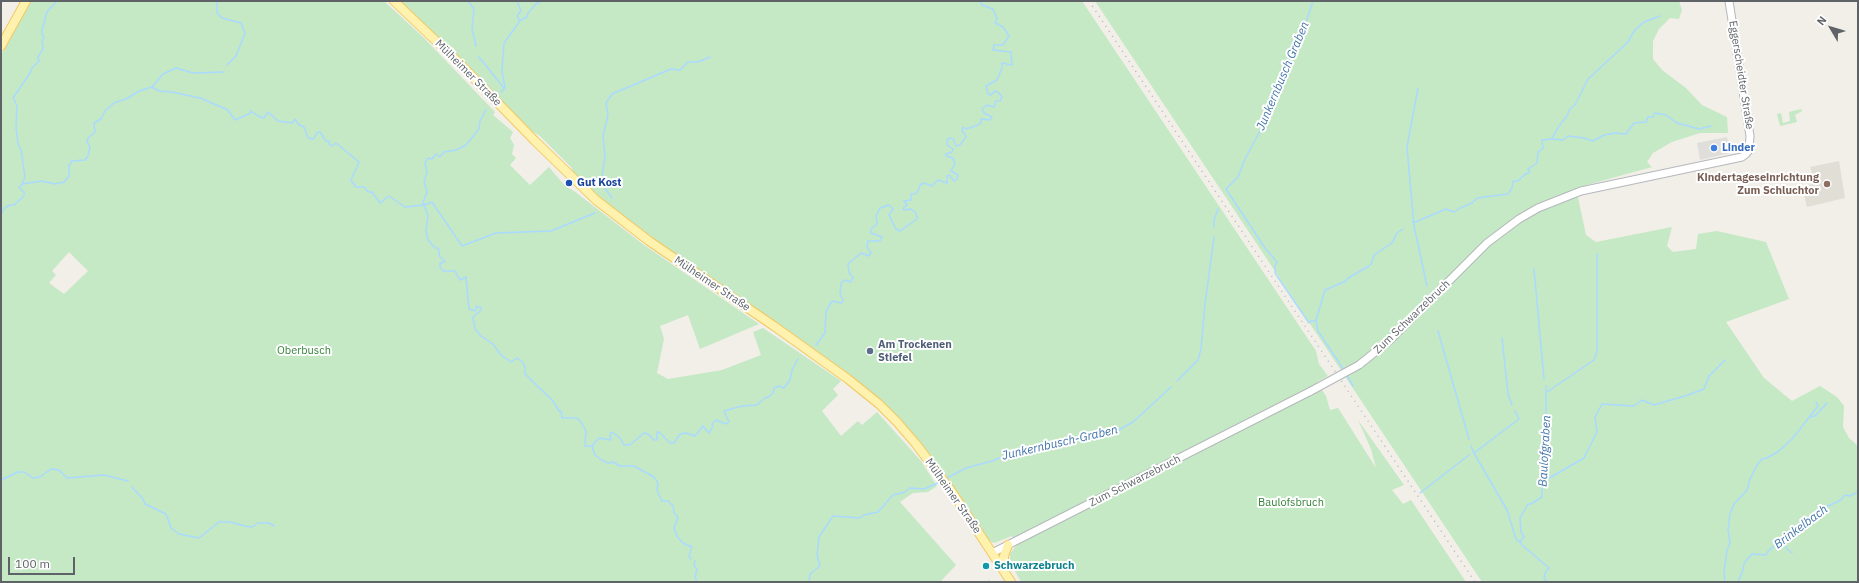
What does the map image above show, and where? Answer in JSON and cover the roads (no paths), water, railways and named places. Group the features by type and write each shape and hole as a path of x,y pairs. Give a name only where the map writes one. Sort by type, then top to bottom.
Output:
{"main road":[{"path":"1,46 26,1"},
{"name":"Mülheimer Straße","path":"394,1 458,62 535,141 596,200 649,241 774,326 848,379 879,404 916,444 952,492 1011,582"},
{"path":"1004,571 1004,560 1008,544"}],"street":[{"name":"Eggerscheidter Straße","path":"1729,1 1750,136 1749,150"},
{"name":"Zum Schwarzebruch","path":"992,553 1311,391 1359,365 1390,340 1487,243 1519,219 1538,208 1581,191 1742,157 1749,150"}],"waterway":[{"path":"22,184 25,177 16,127 17,106 13,98 32,68 39,61 38,57 43,49 42,41 44,37 42,35 42,30 47,12 57,1"},
{"path":"217,1 217,13 222,18 241,23 245,33 236,56 227,65"},
{"path":"468,1 474,9 472,28 476,46"},
{"path":"501,92 505,88 502,71 504,43 520,21 517,16 521,11 517,1"},
{"path":"521,20 527,17 528,13 536,4 542,1"},
{"path":"816,345 825,333 826,311 832,301 841,303 843,301 840,293 841,283 845,280 851,282 853,277 849,273 848,264 861,253 869,256 871,253 867,247 868,241 880,241 882,237 871,233 871,229 877,224 876,216 880,208 889,205 893,209 889,215 896,229 900,231 917,219 916,213 911,209 904,210 903,208 907,205 904,201 911,200 911,194 915,194 920,185 924,183 932,186 938,180 947,183 947,176 949,175 954,181 957,179 958,175 951,171 955,164 953,158 946,156 946,154 952,152 953,149 947,145 947,140 949,138 953,139 956,146 960,145 966,137 962,131 963,127 966,129 978,125 981,123 981,119 990,120 992,117 984,113 982,109 987,105 994,107 996,101 1000,101 1002,97 995,91 991,95 988,94 986,86 997,80 1002,68 1002,63 1012,65 1011,52 993,50 994,45 1003,45 1009,36 1003,27 995,23 997,19 993,9 982,5 980,1"},
{"path":"1313,1 1301,38 1274,94 1268,116 1244,161 1238,177 1226,189 1265,248 1277,262 1275,266 1275,273 1309,323 1311,321 1316,321 1318,331 1344,370"},
{"path":"1552,138 1570,109 1575,105 1588,79 1627,43 1635,30 1644,22 1660,16"},
{"path":"479,57 504,88"},
{"path":"612,198 601,183 605,156 603,136 608,115 606,103 612,94 671,69 680,70 688,62 698,62 710,57"},
{"path":"152,87 163,74 176,68 193,73 224,72"},
{"path":"1,215 4,208 14,205 24,196 24,192 19,188 22,184 42,181 55,184 64,182 69,176 69,166 72,161 85,160 88,156 90,147 87,142 88,138 95,132 94,123 101,119 105,111 114,103 128,98 139,91 152,87 159,91 172,92 200,98 228,110 235,120 249,114 251,111 264,118 268,112 278,121 292,123 295,119 299,125 304,127 308,138 313,139 318,132 320,132 326,141 329,141 329,144 332,146 336,143 359,162 351,180 356,187 364,187 368,192 372,192 380,203 389,196 405,207 424,205 428,215 426,231 428,240 435,248 438,248 440,257 445,261 440,264 440,268 444,271 455,271 460,280 466,277 469,309 475,311 477,306 481,308 481,310 473,317 475,329 481,336 493,344 500,354 511,362 517,358 523,362 525,374 553,401 559,411 561,411 562,418 577,418 581,422 586,431 585,446 592,446 599,438 611,440 610,434 612,432 620,438 624,445 630,445 644,433 648,434 654,440 657,440 657,432 659,432 670,443 674,443 680,434 686,433 695,436 703,426 709,433 713,426 712,424 716,420 726,424 729,422 724,411 742,406 757,405 765,398 770,396 773,393 774,388 779,386 784,388 790,380 792,370 798,359"},
{"path":"1418,88 1407,147 1414,226 1427,286"},
{"path":"422,205 427,192 424,181 427,173 425,163 428,158 432,159 436,154 440,157 444,152 456,150 466,145 479,129 480,121 486,110"},
{"path":"1413,223 1446,209 1454,212 1472,203 1477,198 1508,194 1512,188 1513,181 1518,181 1530,172 1528,169 1537,163 1538,152 1543,148 1542,140 1563,140 1568,136 1593,141 1604,135 1615,133 1626,134 1634,123 1646,122 1648,117 1653,117 1655,113 1666,115 1677,123 1699,129 1711,126"},
{"path":"424,205 432,202 462,246 496,233 551,231 595,213"},
{"name":"Junkernbusch Graben","path":"1214,227 1214,220 1218,209"},
{"path":"1316,320 1325,290 1346,281 1348,278 1369,266 1374,255 1392,243 1397,233 1403,229"},
{"name":"Junkernbusch Graben","path":"1177,381 1198,360 1201,349 1205,304 1214,237"},
{"path":"1547,392 1594,360 1597,351 1597,254"},
{"path":"1534,269 1544,379"},
{"path":"1438,331 1469,439"},
{"path":"1502,338 1508,394 1512,405"},
{"path":"1546,480 1584,458 1597,432 1595,417 1602,404 1634,406 1642,400 1654,405 1685,396 1704,389 1709,376 1725,360"},
{"path":"1346,374 1353,386"},
{"name":"Baulofgraben","path":"1546,386 1546,480 1542,486 1542,497 1531,504 1528,504 1520,518 1521,532 1524,537 1520,541 1522,545 1549,568 1546,571 1544,578 1547,582"},
{"name":"Junkernbusch-Graben","path":"945,479 966,468 992,461 1021,449 1044,448 1050,443 1076,440 1098,432 1115,432 1133,422 1171,387"},
{"path":"1725,582 1724,572 1727,550 1730,543 1728,530 1730,514 1734,504 1747,490 1750,479 1757,465 1762,459 1767,458 1779,451 1793,438 1818,406 1816,402"},
{"path":"1809,417 1815,416 1827,403"},
{"path":"1474,453 1519,419 1515,411"},
{"name":"Junkernbusch Graben","path":"592,446 595,455 603,461 608,463 613,462 620,466 634,466 654,477 658,483 657,490 662,501 668,501 673,506 674,513 678,517 674,528 677,536 683,543 692,547 689,556 691,559"},
{"path":"1471,446 1507,510 1516,539 1521,543"},
{"path":"1420,493 1469,455"},
{"path":"1,480 18,472 24,472 33,478 40,477 51,469 59,470 67,478 104,475 128,481"},
{"name":"Junkernbusch-Graben","path":"809,582 810,574 820,566 817,555 819,537 833,516 860,518 864,515 878,512 893,495 905,492 910,488 924,489 940,482"},
{"path":"132,487 143,499 145,504 166,514 171,528 179,534 199,538 219,522 230,522 252,527 258,523 269,523 274,526"},
{"name":"Brinkelbach","path":"1738,582 1744,563 1752,554 1766,555 1768,551 1776,545 1784,543 1788,537 1816,515 1820,514 1826,507 1841,500 1845,495 1850,496 1858,492"},
{"path":"1784,543 1787,549 1792,553"},
{"name":"Junkernbusch-Graben","path":"695,561 694,566 697,569 695,577 697,582"}],"railway":[{"path":"1089,1 1475,582"}],"place":[{"name":"Linder","path":"1714,148"},
{"name":"Gut Kost","path":"569,183"},
{"name":"Kindertageseinrichtung Zum Schluchtor","path":"1827,184"},
{"name":"Am Trockenen Stiefel","path":"870,351"},
{"name":"Schwarzebruch","path":"986,566"}],"park label":[{"name":"Oberbusch","path":"304,351"},
{"name":"Baulofsbruch","path":"1291,503"}]}
